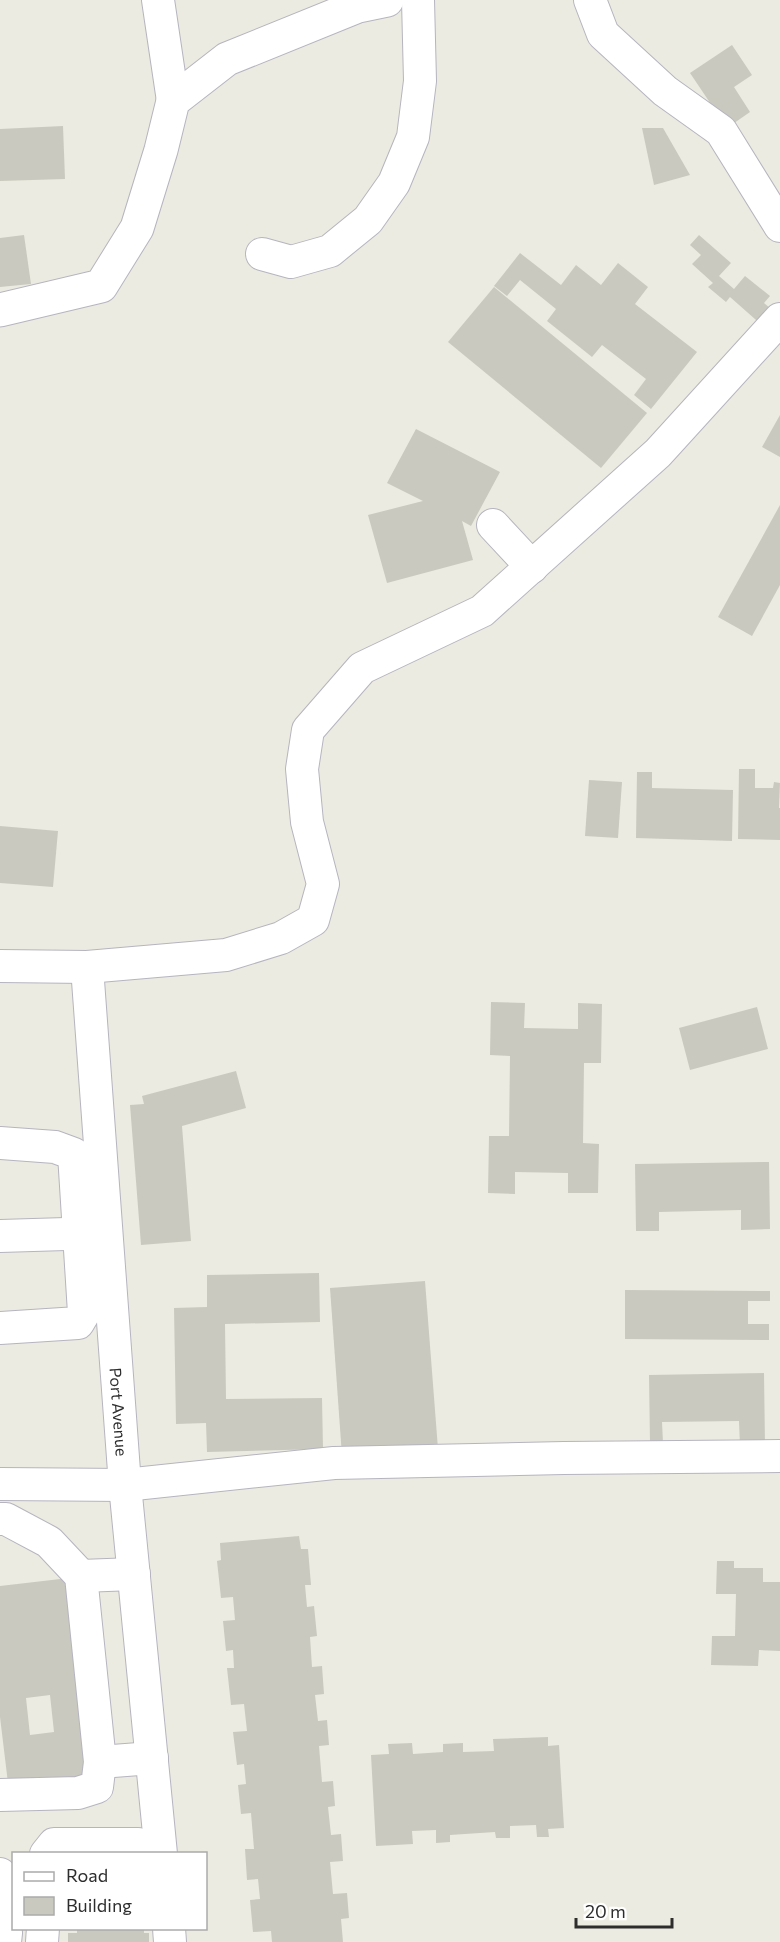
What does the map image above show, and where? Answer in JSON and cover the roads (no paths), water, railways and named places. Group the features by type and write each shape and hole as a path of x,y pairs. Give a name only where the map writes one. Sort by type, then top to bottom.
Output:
{"street":[{"path":"0,310 101,286 137,228 161,150 173,101 158,0"},
{"path":"173,101 227,59 358,6 387,0"},
{"path":"262,254 291,262 330,251 368,220 394,183 413,137 420,81 418,0"},
{"path":"590,0 603,34 665,91 721,131 780,226"},
{"path":"0,966 87,967 226,955 281,938 313,920 323,884 307,822 302,769 308,730 362,668 483,611 658,453 780,319"},
{"path":"493,525 532,567"},
{"name":"Port Avenue","path":"87,967 92,1233 125,1485 152,1758 150,1849"},
{"path":"0,1143 55,1147 74,1154 92,1233 84,1313 78,1323 0,1328"},
{"path":"0,1236 92,1233"},
{"path":"0,1484 125,1485 334,1463 780,1456"},
{"path":"0,1519 6,1519 49,1542 81,1576 100,1762 97,1787 78,1793 0,1795"},
{"path":"81,1576 134,1574"},
{"path":"100,1762 152,1758"},
{"path":"48,1852 54,1844 150,1849"},
{"path":"0,1874 5,1942"}]}
